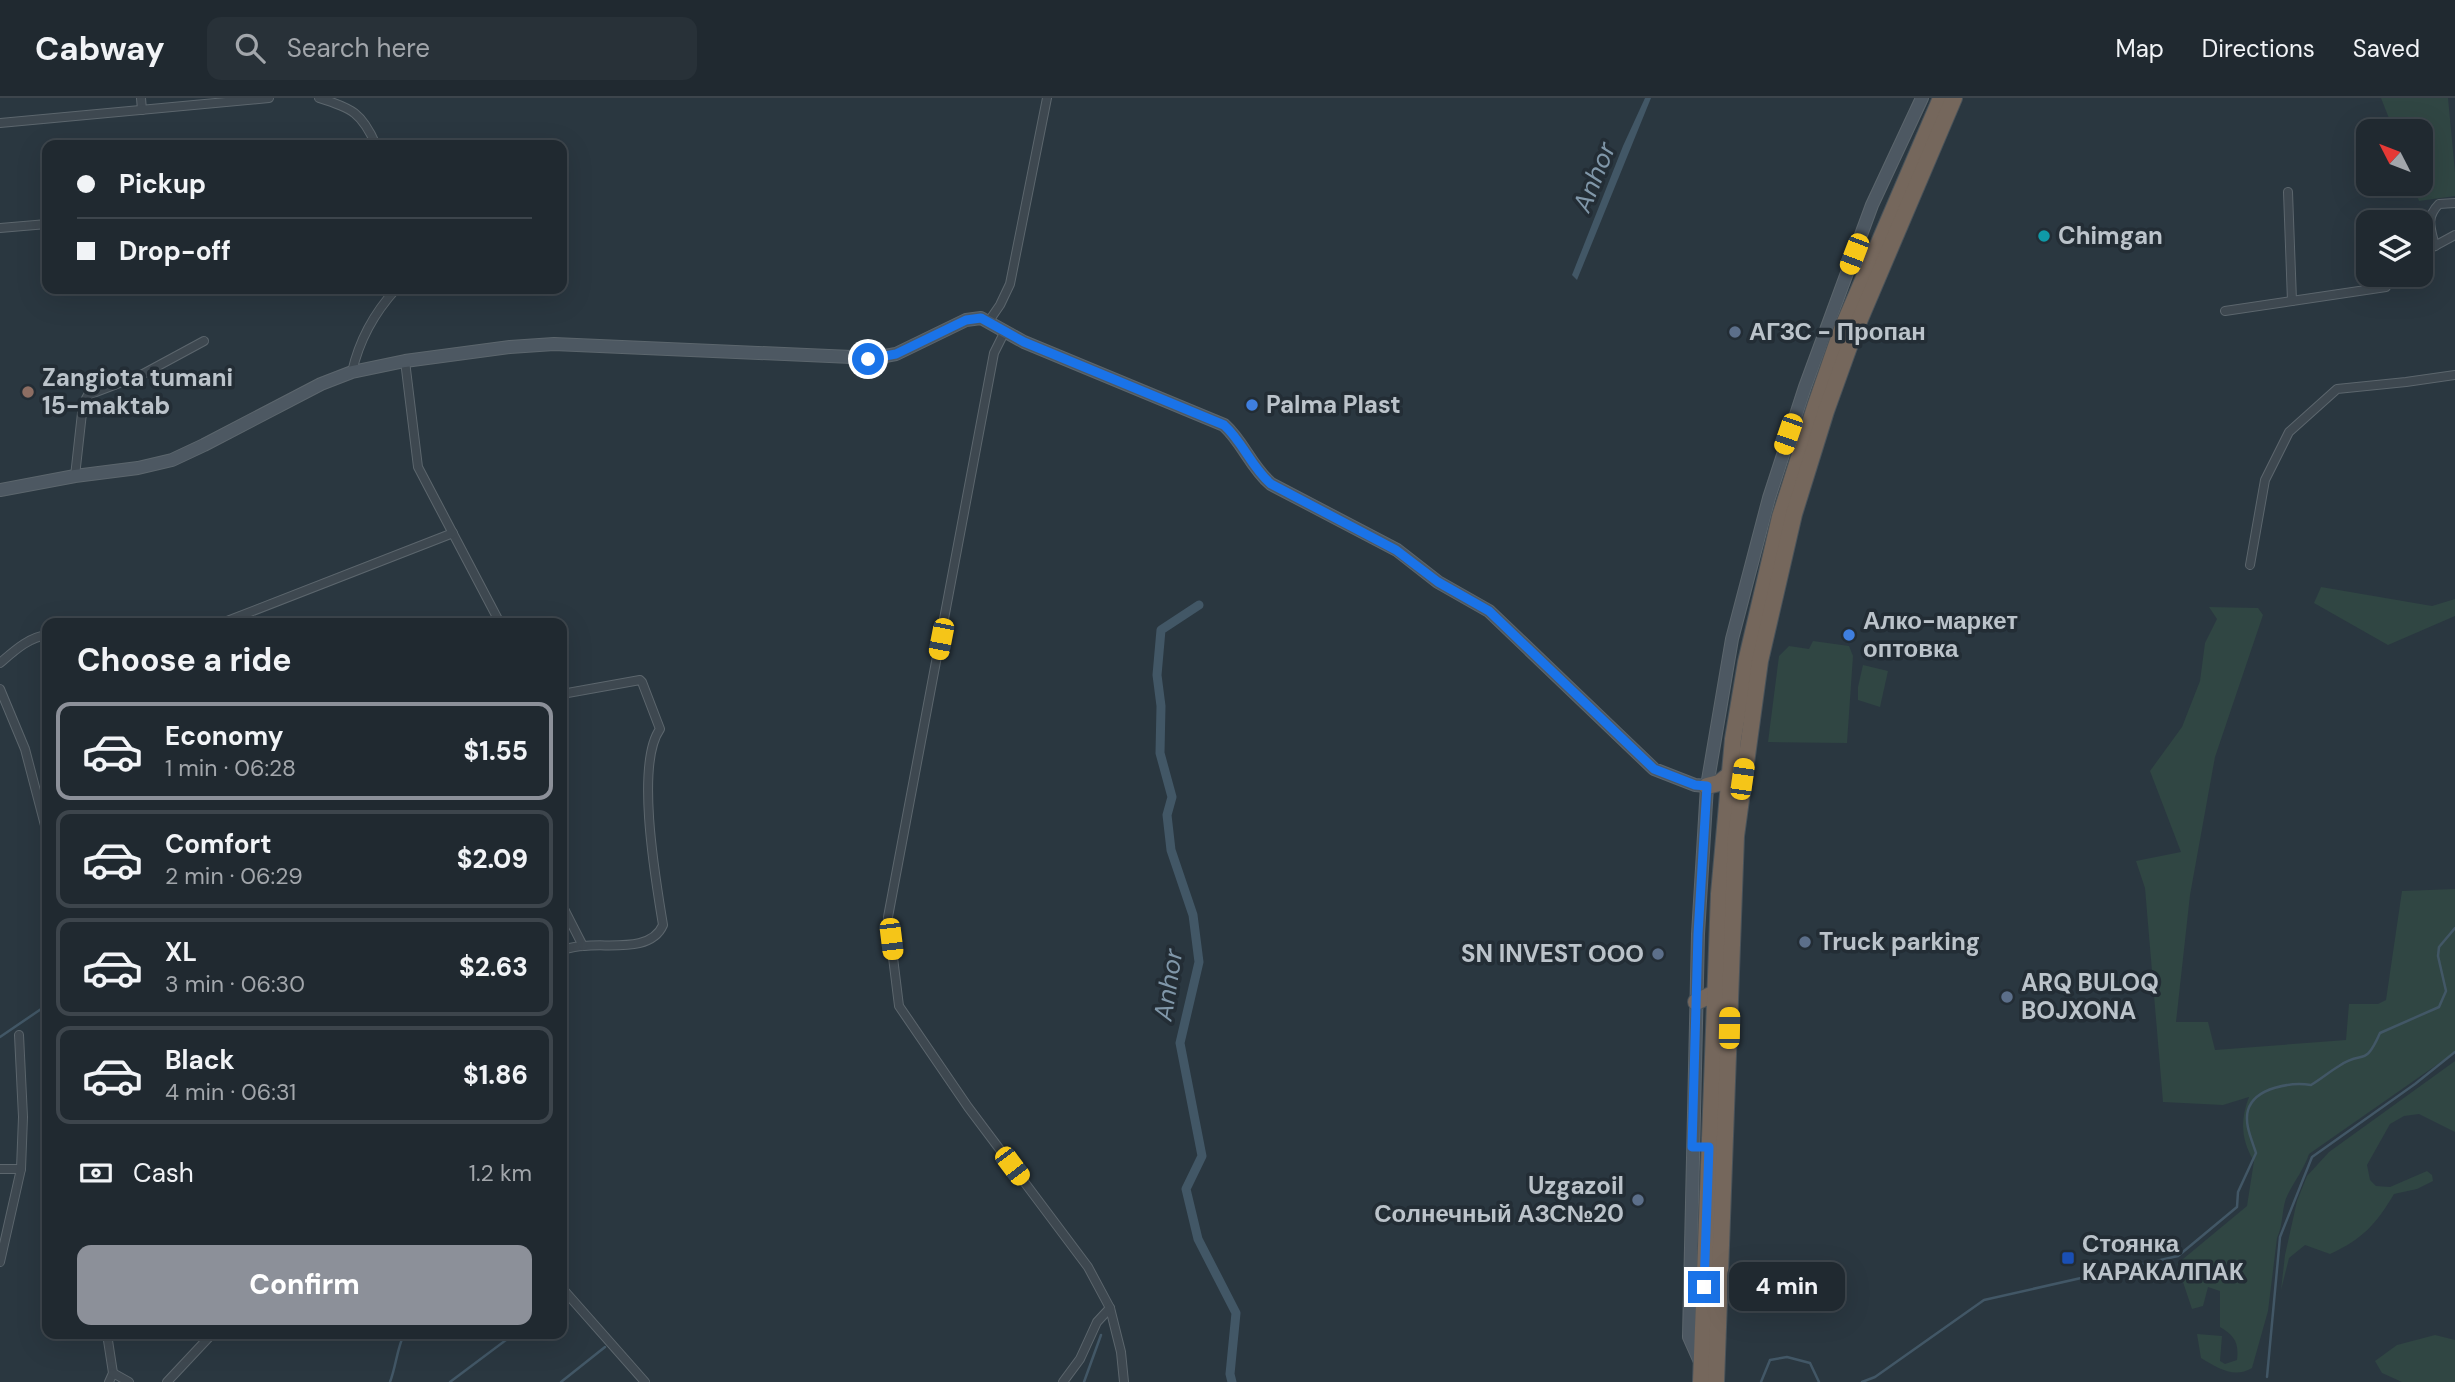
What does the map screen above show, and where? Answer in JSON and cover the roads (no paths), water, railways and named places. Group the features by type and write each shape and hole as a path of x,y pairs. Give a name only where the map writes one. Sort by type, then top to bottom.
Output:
{"highway":[{"path":"1716,1382 1715,993 1719,894 1729,775 1751,637 1788,488 1842,329 1941,98"},
{"path":"1701,1382 1736,836 1751,715 1768,620 1792,519 1854,333 1954,98"},
{"path":"1707,786 1719,783 1729,775"},
{"path":"1696,1002 1715,993"}],"street":[{"path":"141,98 142,110"},
{"path":"0,123 269,98"},
{"path":"320,98 354,110 363,120 373,140"},
{"path":"989,321 1010,284 1047,98"},
{"path":"1702,1365 1689,1337 1698,934 1707,786 1732,639 1780,458 1872,205 1922,98"},
{"path":"2288,192 2292,301"},
{"path":"2455,203 2439,204 2428,220 2435,246 2455,235"},
{"path":"0,228 42,224"},
{"path":"2225,311 2387,287"},
{"path":"352,372 356,353 382,305 392,294"},
{"path":"0,490 172,460 321,384 352,372 405,361 554,344 874,358 902,352 966,320 977,318 989,321 1024,342 1224,425 1235,435 1259,472 1271,484 1396,550 1438,582 1489,611 1654,769 1695,785 1707,786"},
{"path":"1005,331 994,353 888,917 899,1006 968,1107 1088,1268 1110,1308 1121,1352 1124,1382"},
{"path":"75,476 83,404 88,396 143,374 204,341"},
{"path":"405,361 418,467 497,618"},
{"path":"2250,565 2265,480 2289,432 2337,389 2406,383 2455,375"},
{"path":"235,618 453,533"},
{"path":"0,663 24,644 42,636"},
{"path":"567,693 640,680 660,729 650,754 649,783 652,843 663,925 659,933 642,942 567,949"},
{"path":"0,689 25,749 42,814"},
{"path":"567,915 583,946"},
{"path":"0,1262 21,1169 23,1117 19,1035"},
{"path":"1692,1147 1714,1156"},
{"path":"0,1169 21,1169"},
{"path":"567,1294 645,1382"},
{"path":"1063,1382 1080,1359 1097,1322 1110,1308"},
{"path":"107,1339 111,1378 129,1382"},
{"path":"167,1382 207,1339"}],"water":[{"path":"1645,98 1651,98 1577,280 1572,275"}],"waterway":[{"name":"Anhor","path":"1199,605 1161,630 1157,675 1161,706 1160,753 1172,797 1167,815 1171,850 1193,915 1199,962 1180,1043 1202,1156 1186,1189 1198,1239 1236,1313 1230,1374 1232,1382"},
{"path":"1862,1382 1875,1377 1984,1300 2178,1256 2237,1207 2238,1192 2256,1153 2247,1121 2252,1102 2266,1091 2275,1088 2294,1084 2311,1085 2347,1061 2367,1055 2380,1033 2439,1007 2446,991 2438,956 2439,947 2455,928"},
{"path":"0,1037 42,1008"},
{"path":"2267,1377 2280,1237 2312,1157 2415,1084 2455,1052"},
{"path":"1084,1382 1101,1335"},
{"path":"390,1382 402,1339"},
{"path":"450,1382 507,1339"},
{"path":"561,1382 605,1347"},
{"path":"1761,1382 1770,1360 1787,1357 1810,1363 1819,1382"}],"place":[{"name":"Chimgan","path":"2044,236"},
{"name":"АГЗС - Пропан","path":"1735,332"},
{"name":"Zangiota tumani 15-maktab","path":"28,392"},
{"name":"Palma Plast","path":"1252,405"},
{"name":"Алко-маркет оптовка","path":"1849,635"},
{"name":"Truck parking","path":"1805,942"},
{"name":"SN INVEST ООО","path":"1658,954"},
{"name":"ARQ BULOQ BOJXONA","path":"2007,997"},
{"name":"Uzgazoil Солнечный АЗС№20","path":"1638,1200"},
{"name":"Стоянка КАРАКАЛПАК","path":"2068,1258"}]}
